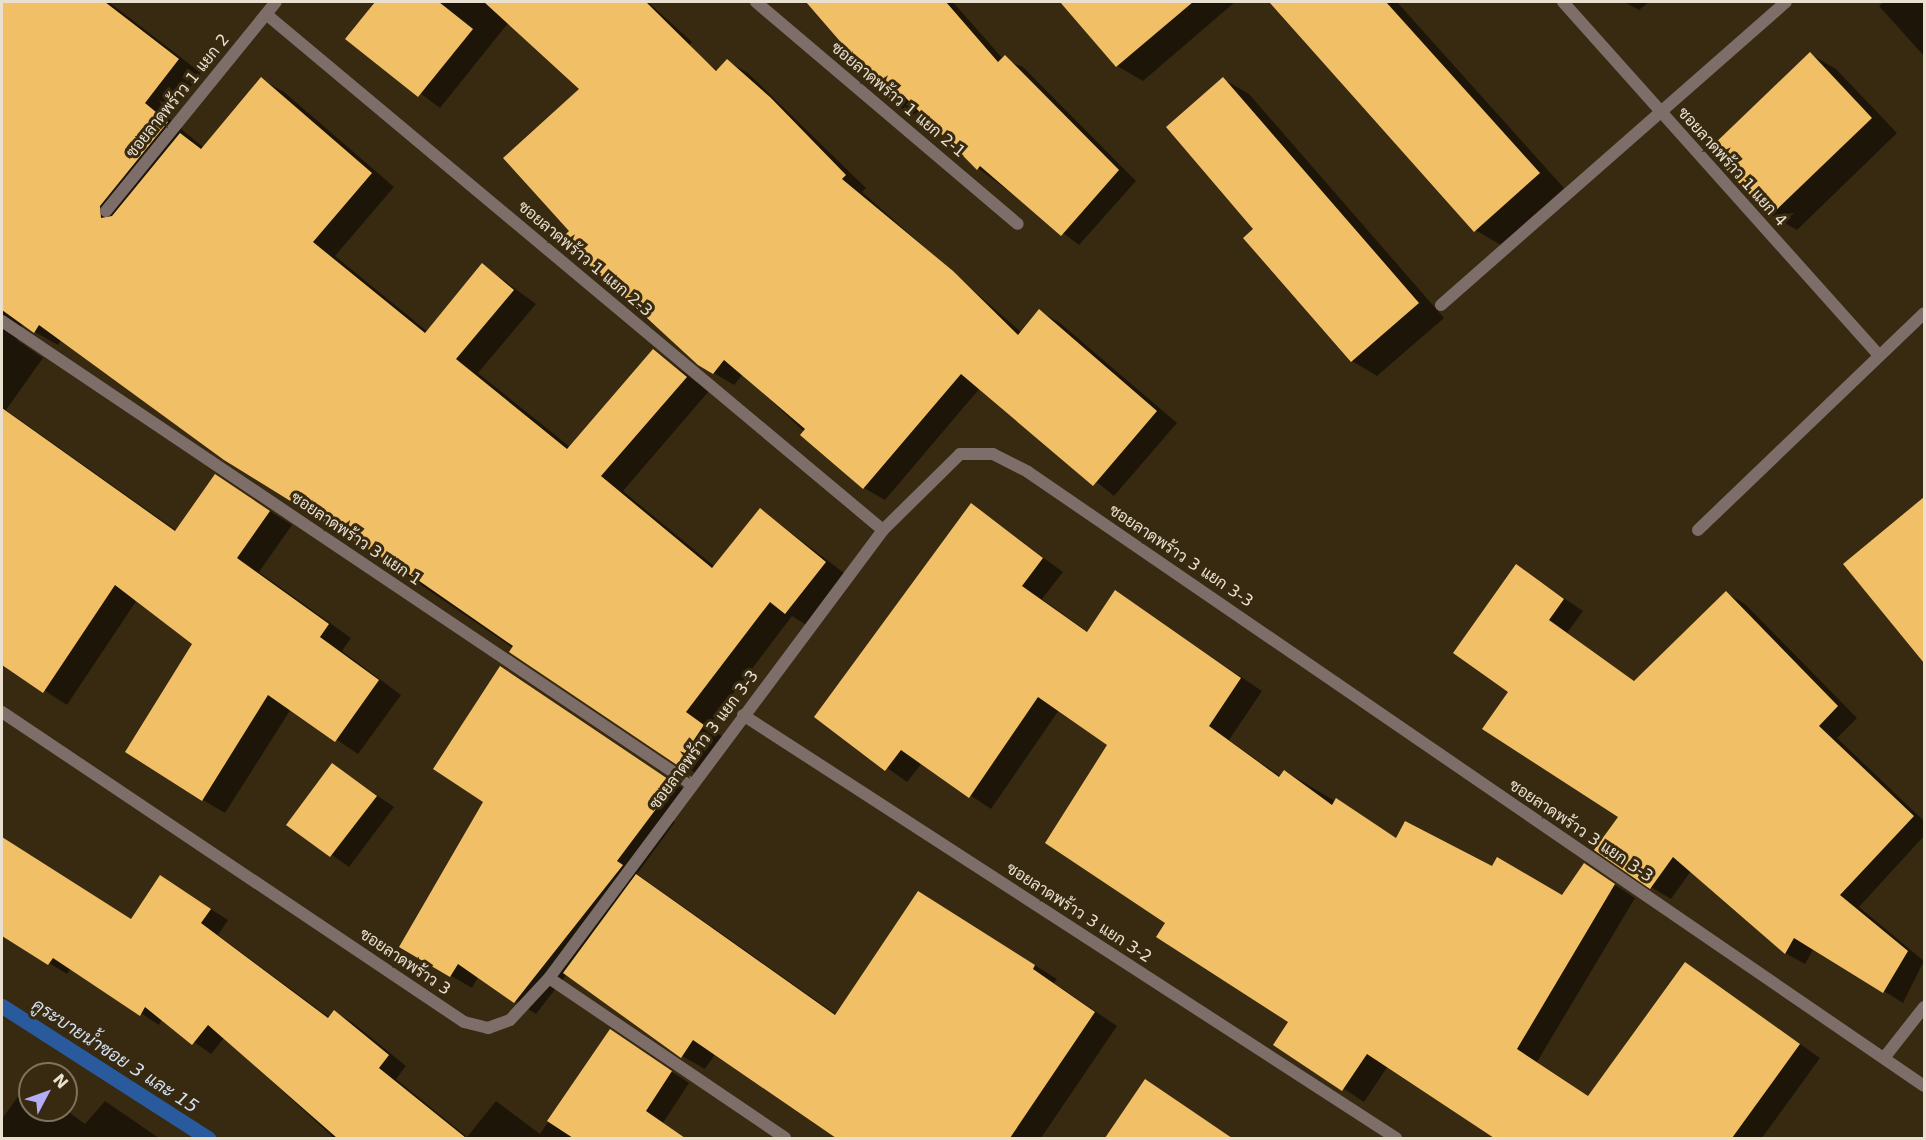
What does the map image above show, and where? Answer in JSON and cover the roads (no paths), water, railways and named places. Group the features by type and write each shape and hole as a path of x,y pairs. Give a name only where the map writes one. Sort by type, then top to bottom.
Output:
{"street":[{"name":"ซอยลาดพร้าว 1 แยก 2","path":"106,211 276,2"},
{"name":"ซอยลาดพร้าว 1 แยก 2-1","path":"756,2 1018,224"},
{"name":"ซอยลาดพร้าว 1 แยก 4","path":"1563,2 1878,353"},
{"path":"1441,304 1786,2"},
{"name":"ซอยลาดพร้าว 1 แยก 2-3","path":"266,14 883,530"},
{"path":"1698,530 1878,353 1924,313"},
{"name":"ซอยลาดพร้าว 3 แยก 1","path":"2,321 691,784"},
{"name":"ซอยลาดพร้าว 3 แยก 3-3","path":"549,978 691,784 883,530 960,454 993,454 1028,472 1924,1086"},
{"name":"ซอยลาดพร้าว 3","path":"2,712 464,1022 488,1028 510,1020 549,978"},
{"name":"ซอยลาดพร้าว 3 แยก 3-2","path":"744,715 1395,1138"},
{"path":"549,978 785,1138"},
{"path":"1884,1058 1924,1007"}],"waterway":[{"name":"คูระบายน้ำซอย 3 และ 15","path":"2,1006 208,1138"}]}
